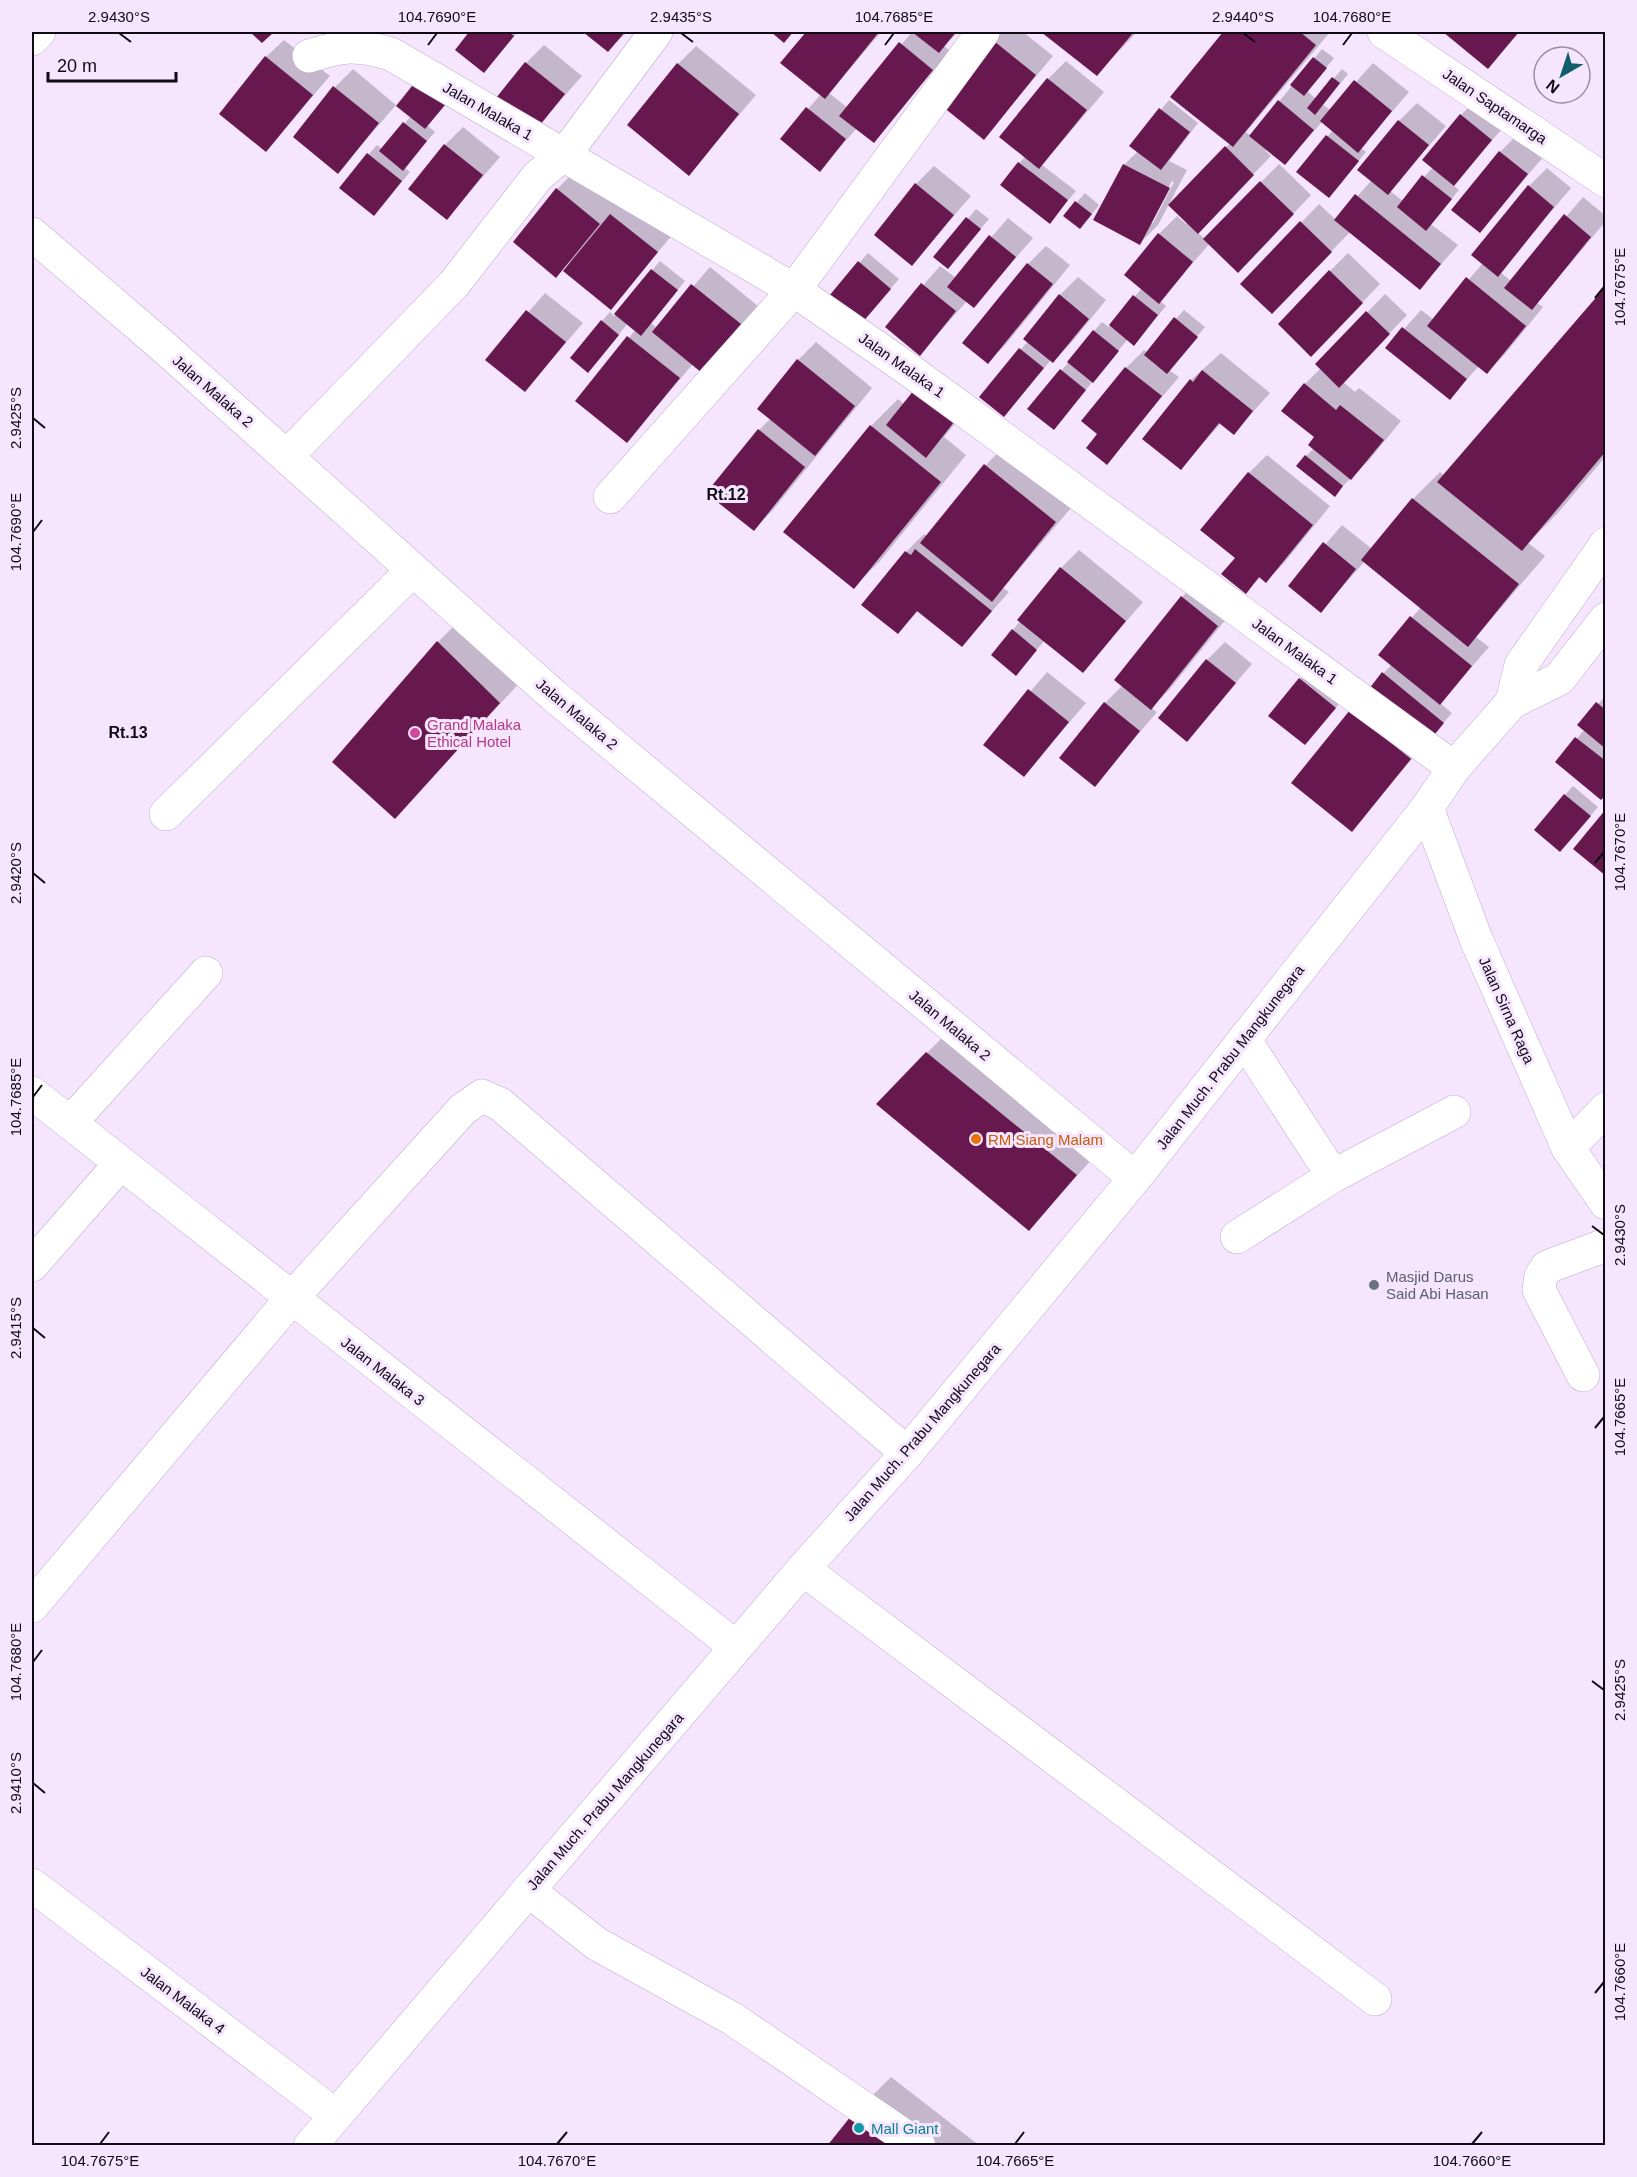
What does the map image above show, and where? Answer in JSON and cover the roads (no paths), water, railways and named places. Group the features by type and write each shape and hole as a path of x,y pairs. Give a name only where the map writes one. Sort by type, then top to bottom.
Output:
{"street":[{"path":"32,39 39,32"},
{"path":"287,456 454,284 537,177 564,154 656,32"},
{"path":"610,496 794,290 983,32"},
{"name":"Jalan Saptamarga","path":"1384,32 1605,181"},
{"name":"Jalan Malaka 1","path":"309,56 341,46 362,46 391,54 794,290 912,372 1454,768"},
{"name":"Jalan Malaka 2","path":"32,234 287,456 562,702 1135,1178"},
{"name":"Jalan Much. Prabu Mangkunegara","path":"1512,702 1521,665 1605,544"},
{"path":"166,814 413,570"},
{"name":"Jalan Much. Prabu Mangkunegara","path":"310,2145 802,1569 907,1453 1135,1178 1427,808 1454,768 1512,702 1559,679 1605,619"},
{"name":"Jalan Sirna Raga","path":"1427,808 1476,939 1568,1148 1605,1203"},
{"path":"70,1123 206,973"},
{"path":"1244,1040 1333,1176"},
{"name":"Jalan Malaka 3","path":"32,1094 736,1647"},
{"path":"32,1606 291,1299 463,1109 482,1096 500,1104 907,1453"},
{"path":"1568,1148 1605,1109"},
{"path":"1237,1237 1333,1176 1454,1112"},
{"path":"32,1265 120,1164"},
{"path":"1582,1375 1539,1290 1540,1276 1547,1267 1605,1245"},
{"path":"802,1569 1375,1999"},
{"name":"Jalan Malaka 4","path":"32,1885 335,2115"},
{"path":"528,1890 597,1944 733,2019 919,2145"}],"place":[{"name":"Grand Malaka Ethical Hotel","path":"415,733"},
{"name":"RM Siang Malam","path":"976,1139"},
{"name":"Masjid Darus Said Abi Hasan","path":"1374,1285"},
{"name":"Mall Giant","path":"859,2128"}],"district":[{"name":"Rt.12","path":"726,494"},
{"name":"Rt.13","path":"128,732"}]}
